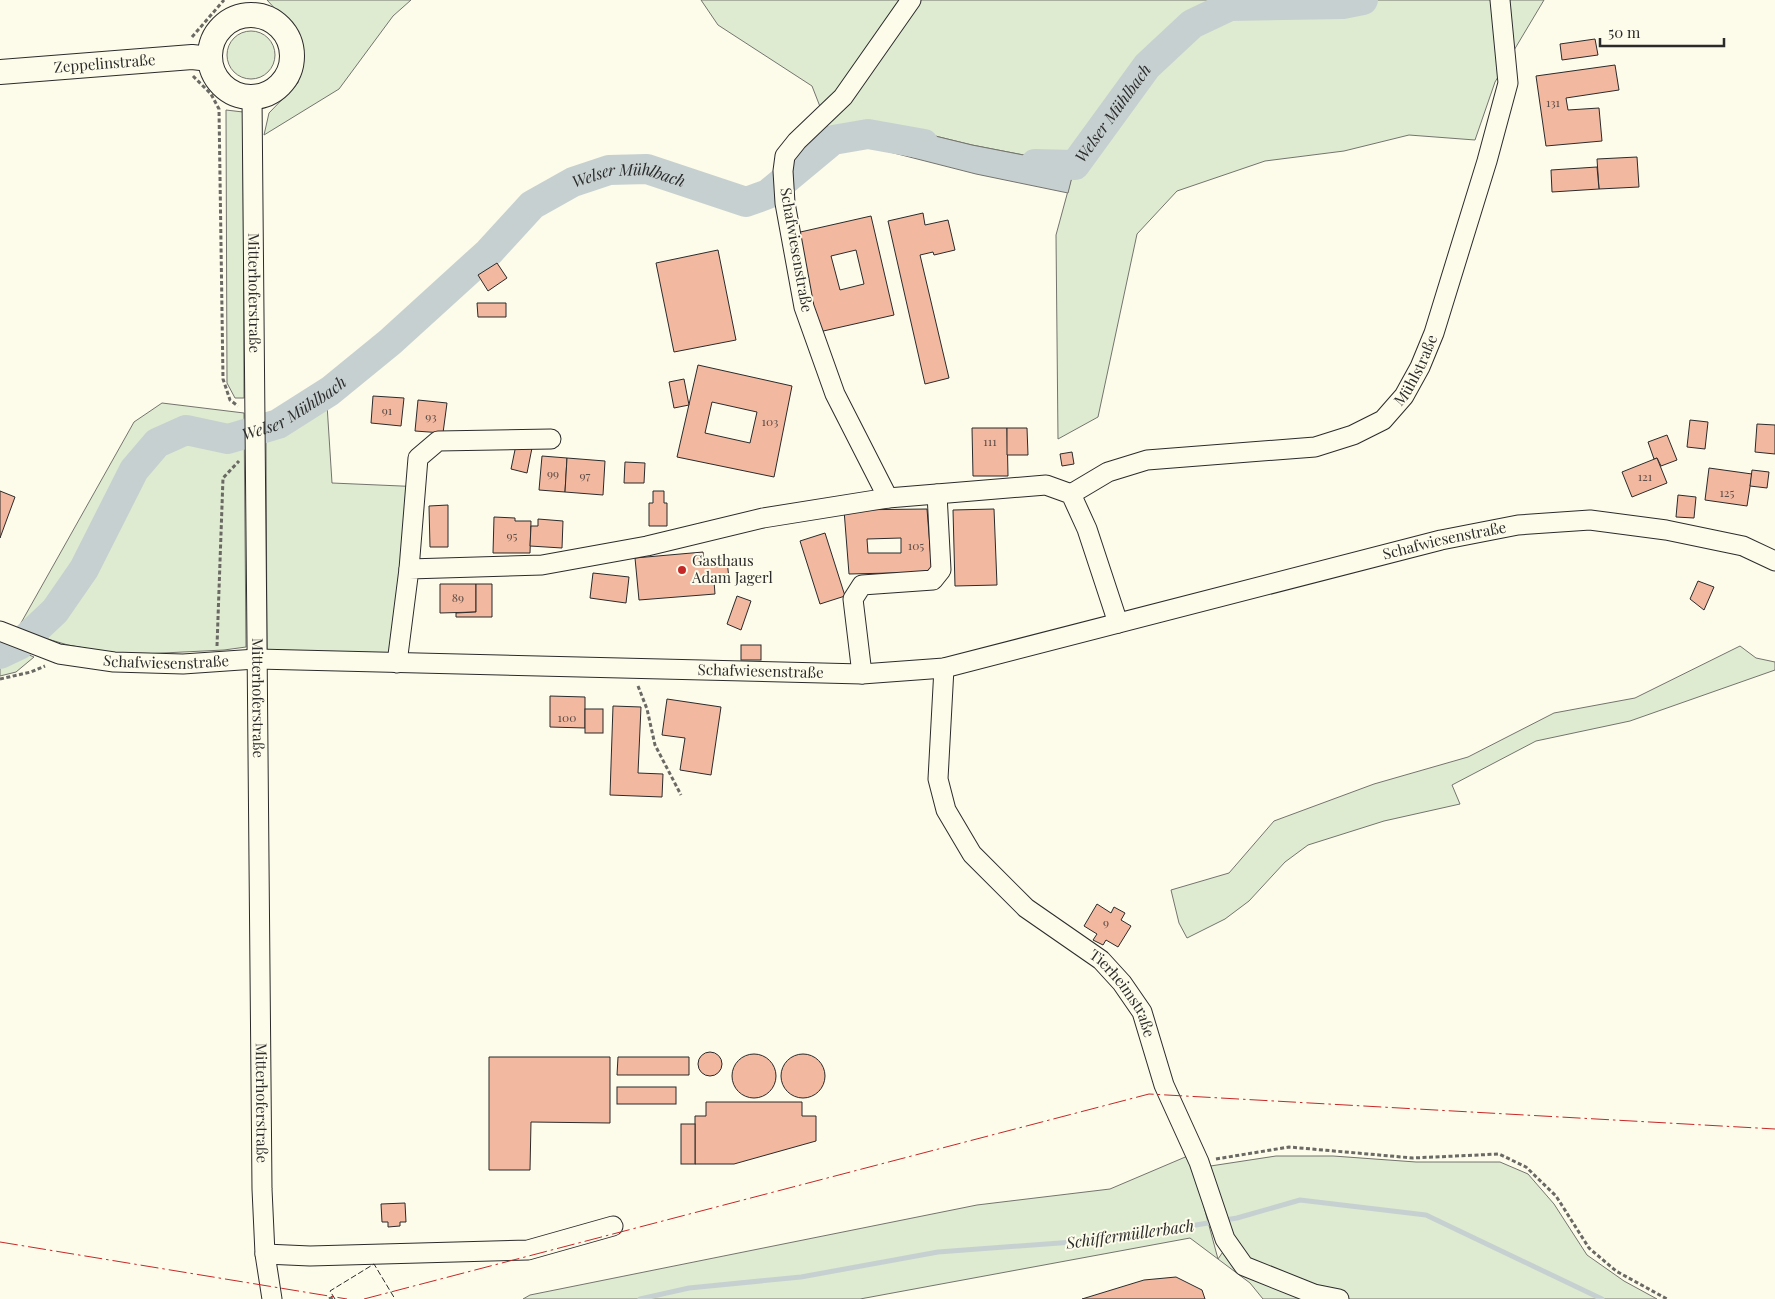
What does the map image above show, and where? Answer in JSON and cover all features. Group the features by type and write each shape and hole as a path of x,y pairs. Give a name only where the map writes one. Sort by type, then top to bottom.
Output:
{"main road":[{"path":"250,7 278,25 286,36 291,49 291,63 287,76 272,90 252,97 228,90 219,82 213,71 201,58 212,45 217,33 226,23 250,7"},
{"name":"Zeppelinstraße","path":"0,72 201,58"}],"street":[{"name":"Schafwiesenstraße","path":"888,498 835,394 807,316 785,203 783,171 785,156 797,141 843,97 911,0"},
{"name":"Mühlstraße","path":"1071,494 1108,472 1147,460 1315,447 1353,435 1383,420 1404,396 1420,367 1434,333 1487,161 1508,83 1500,0"},
{"name":"Mitterhoferstraße","path":"252,97 249,454 257,659 262,1189 265,1254 272,1299"},
{"path":"397,663 409,569 418,458 438,441 551,439"},
{"path":"409,569 542,565 647,546 763,518 888,498 1046,485 1071,494 1087,529 1118,623"},
{"path":"862,674 853,599 862,584 933,580 941,570 937,494"},
{"name":"Schafwiesenstraße","path":"3,633 51,650 114,662 183,664 257,659 862,674 944,668 1441,540 1518,525 1590,520 1666,530 1743,546 1775,560"},
{"name":"Tierheimstraße","path":"944,668 938,779 946,810 972,854 1026,908 1101,960 1122,982 1142,1012 1164,1085 1199,1162 1225,1239 1244,1266 1314,1294 1339,1299"},
{"path":"265,1254 310,1256 528,1250 613,1226"}],"path":[{"path":"224,0 192,37 201,58 193,78 211,94 219,109 223,379 230,400 249,403"},
{"path":"216,661 223,478 249,454"},
{"path":"0,679 31,672 46,665 51,650"},
{"path":"631,669 647,709 655,745 681,794"},
{"path":"1199,1162 1289,1147 1413,1158 1499,1154 1526,1167 1556,1196 1590,1248 1616,1271 1668,1299"},
{"path":"329,1299 334,1296"}],"green space":[{"path":"267,0 411,0 393,16 339,89 264,135 269,113 298,83 303,51 292,27"},
{"path":"701,0 1333,0 1345,8 1368,0 1544,0 1495,82 1475,140 1409,135 1344,151 1265,161 1177,191 1137,234 1098,417 1058,439 1056,235 1075,165 972,145 886,124 833,140 812,86 718,25"},
{"path":"246,31 256,31 268,38 275,50 275,60 268,72 256,79 246,79 238,75 231,68 227,60 227,50 231,42 238,35"},
{"path":"226,110 243,112 244,398 235,398 227,383"},
{"path":"326,389 332,483 424,487 407,653 267,651 266,439"},
{"path":"162,403 244,413 246,647 224,650 122,655 68,645 17,630 134,422"},
{"path":"1740,646 1756,658 1775,662 1775,670 1630,721 1536,741 1452,785 1460,804 1384,821 1308,845 1285,862 1249,901 1225,919 1187,938 1179,923 1171,890 1229,873 1274,821 1374,784 1468,757 1554,713 1635,698"},
{"path":"17,650 34,657 16,672 0,676 0,666"},
{"path":"1190,1155 1218,1259 1190,1238 860,1299 523,1299 530,1295 977,1205 1110,1189"},
{"path":"1276,1156 1333,1156 1416,1162 1500,1162 1528,1174 1554,1204 1587,1255 1624,1281 1657,1299 1263,1299 1250,1283 1218,1259 1229,1243 1204,1167"}],"shaded area":[{"path":"886,124 972,145 1075,165 1068,193 976,174 882,150"},
{"path":"2,643 17,650 0,666 0,645"}],"building":[{"path":"1595,39 1598,55 1562,60 1560,44"},
{"path":"1615,65 1619,90 1566,98 1568,110 1599,108 1602,141 1546,146 1536,76"},
{"path":"1637,157 1639,187 1599,189 1597,159"},
{"path":"1597,167 1599,189 1552,192 1551,170"},
{"path":"923,213 925,225 948,220 955,250 934,255 933,252 920,255 949,378 925,384 888,221"},
{"path":"871,216 894,315 819,332 796,233","holes":["856,250 864,284 840,290 831,256"]},
{"path":"718,250 736,340 674,352 656,263"},
{"path":"497,263 507,278 488,291 478,275"},
{"path":"477,303 506,303 506,317 478,317"},
{"path":"698,365 792,386 774,477 677,457","holes":["712,402 757,412 750,443 705,433"]},
{"path":"684,379 689,405 674,408 669,382"},
{"path":"373,396 404,398 401,426 371,423"},
{"path":"418,400 447,403 443,433 415,431"},
{"path":"1690,420 1708,422 1705,449 1687,447"},
{"path":"1757,424 1775,425 1775,454 1755,452"},
{"path":"972,428 1007,428 1008,476 973,476"},
{"path":"1007,428 1027,428 1028,455 1007,455"},
{"path":"1667,435 1677,460 1661,466 1657,458 1654,459 1648,442"},
{"path":"516,445 532,448 527,473 511,469"},
{"path":"1072,452 1074,464 1062,466 1060,454"},
{"path":"542,456 567,458 565,492 539,490"},
{"path":"567,458 605,461 603,495 565,492"},
{"path":"1657,458 1667,483 1632,497 1622,472"},
{"path":"625,462 645,463 644,483 624,483"},
{"path":"1709,468 1752,474 1747,506 1705,500"},
{"path":"1752,470 1769,472 1767,488 1750,486"},
{"path":"0,491 15,497 0,538"},
{"path":"653,491 664,491 664,503 667,503 667,526 649,526 649,503 653,503"},
{"path":"1678,495 1696,497 1694,518 1676,517"},
{"path":"448,505 448,547 430,547 429,506"},
{"path":"927,509 932,572 849,574 844,510","holes":["901,538 901,553 868,553 867,539"]},
{"path":"994,509 997,585 955,586 953,510"},
{"path":"494,517 515,518 515,521 531,521 530,553 493,553"},
{"path":"538,519 563,521 562,548 530,546 531,526 538,526"},
{"path":"825,533 845,596 820,604 800,541"},
{"name":"Gasthaus Adam Jagerl","path":"703,552 704,562 727,560 729,579 714,581 715,594 639,600 635,558"},
{"path":"593,573 629,577 626,603 590,598"},
{"path":"1698,581 1714,587 1704,610 1690,599"},
{"path":"440,584 476,584 476,612 440,613"},
{"path":"476,584 492,584 492,617 456,617 456,613 476,612"},
{"path":"737,596 751,601 741,630 727,624"},
{"path":"741,645 761,645 761,660 741,660"},
{"path":"550,696 585,697 585,728 550,727"},
{"path":"667,699 721,707 711,775 680,770 685,738 662,735"},
{"path":"613,706 641,707 638,773 663,774 662,797 610,795"},
{"path":"585,709 603,709 603,733 585,733"},
{"path":"1097,904 1111,913 1114,907 1125,913 1121,920 1131,926 1118,947 1106,940 1103,945 1093,940 1097,934 1084,926"},
{"path":"710,1052 715,1053 721,1059 721,1069 715,1075 710,1076 705,1075 699,1069 698,1064 699,1059 705,1053"},
{"path":"758,1054 770,1060 775,1067 775,1085 770,1092 763,1097 750,1098 742,1095 735,1088 732,1072 735,1064 742,1057"},
{"path":"807,1054 819,1060 824,1067 824,1085 819,1092 812,1097 799,1098 791,1095 784,1088 781,1072 784,1064 791,1057"},
{"path":"489,1057 610,1057 610,1123 531,1122 530,1170 489,1170"},
{"path":"618,1057 689,1057 689,1075 617,1075"},
{"path":"617,1087 676,1087 676,1104 617,1104"},
{"path":"706,1102 802,1102 802,1116 816,1116 816,1141 734,1164 695,1164 695,1116 706,1116"},
{"path":"681,1124 695,1124 695,1164 681,1164"},
{"path":"405,1203 406,1222 400,1222 400,1226 388,1227 388,1222 382,1222 381,1204"},
{"path":"1176,1277 1202,1290 1205,1299 1082,1299 1144,1280"}],"waterway":[{"name":"Welser Mühlbach","path":"1035,164 1075,165 1147,66 1192,24 1230,6 1343,4 1363,0"},
{"name":"Welser Mühlbach","path":"0,654 19,645 55,611 84,569 134,470 157,443 186,430 228,439 278,424 330,391 390,342 489,252 532,205 573,182 609,170 647,169 746,202 768,194 833,140 868,134 924,144"},
{"name":"Schiffermüllerbach","path":"640,1299 689,1288 801,1277 938,1252 1114,1239 1237,1218 1300,1200 1426,1215 1602,1299"}],"fence":[{"path":"335,1299 330,1291 374,1264 395,1299"}],"power":[{"path":"364,1299 1149,1094 1775,1129"},
{"path":"0,1242 347,1299"}],"place":[{"name":"Gasthaus Adam Jagerl","path":"682,570"}]}
